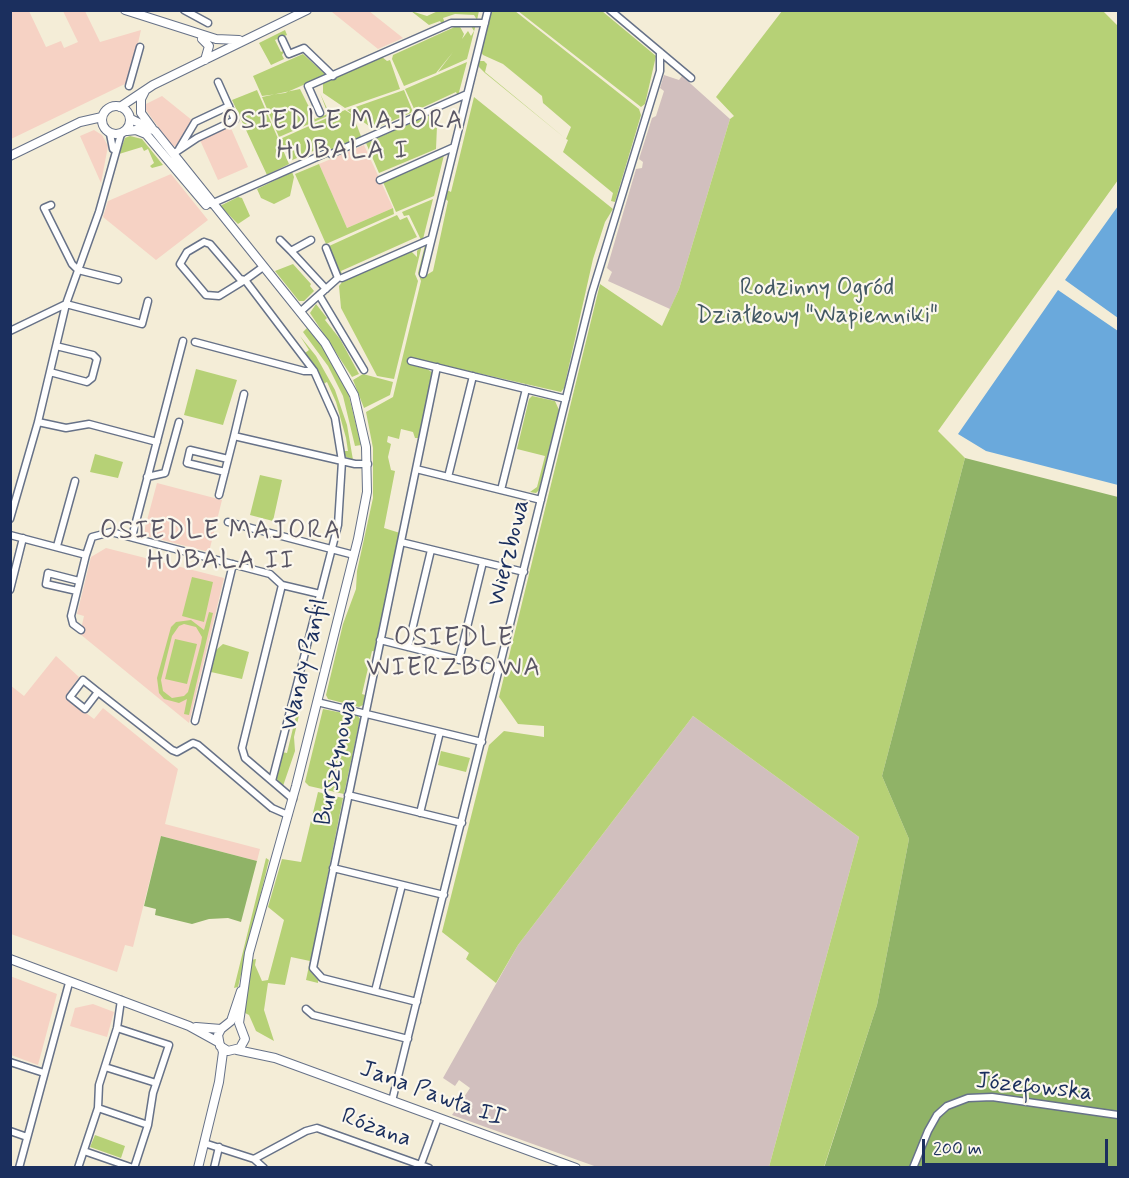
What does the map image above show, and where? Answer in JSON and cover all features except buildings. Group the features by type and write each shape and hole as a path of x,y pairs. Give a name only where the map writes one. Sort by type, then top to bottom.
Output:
{"street":[{"path":"184,10 208,23"},
{"path":"10,156 102,117 109,108 120,107 142,92 307,10"},
{"path":"423,274 488,10"},
{"path":"610,10 691,78"},
{"path":"128,11 216,39 229,42 247,39"},
{"path":"157,21 212,42 221,52"},
{"path":"320,113 308,86 451,23 485,23"},
{"path":"202,39 207,43 210,51 205,60"},
{"path":"216,39 222,45 221,52"},
{"path":"282,39 289,54 304,48 333,76"},
{"path":"129,86 140,47"},
{"name":"Wierzbowa","path":"392,1101 592,293 660,71 660,52"},
{"path":"173,158 196,138 235,120 218,82"},
{"path":"10,519 38,422 66,304 99,212 113,156 130,117 132,104 142,92"},
{"path":"142,92 141,113 155,131"},
{"path":"209,205 467,94"},
{"path":"173,158 195,122 229,106"},
{"path":"120,107 130,117"},
{"path":"102,117 113,156"},
{"name":"Wandy Panfil","path":"130,117 155,131 209,205 325,343 347,379 360,412 368,464 364,513 317,702 249,952 241,992 234,1014 224,1027"},
{"path":"86,122 107,130 124,132"},
{"name":"Wandy Panfil","path":"124,132 136,130 146,134 173,158"},
{"path":"380,180 454,147"},
{"path":"51,205 44,208 72,264 78,270 118,280"},
{"path":"342,278 431,239"},
{"path":"280,240 326,289"},
{"path":"291,251 310,240"},
{"path":"263,267 245,280 219,296 206,295 182,269 181,260 187,252 204,242 210,244 236,276 245,280 314,372 335,418 342,461 340,512 272,781"},
{"path":"300,312 338,278 326,248"},
{"path":"319,295 364,370"},
{"path":"10,330 66,304 142,324 148,301"},
{"path":"132,537 183,341"},
{"path":"195,342 314,372"},
{"path":"50,372 87,382 92,378 97,359 93,355 56,346"},
{"path":"411,361 566,399"},
{"name":"Bursztynowa","path":"375,991 318,976 313,968 437,367"},
{"path":"448,477 473,376"},
{"path":"501,490 526,389"},
{"path":"219,495 244,393"},
{"path":"38,422 66,428 89,424 157,442"},
{"path":"147,477 165,472 179,422"},
{"path":"234,436 342,461 368,464"},
{"path":"225,472 187,463 190,450 228,459"},
{"path":"416,469 542,500"},
{"path":"57,546 75,481"},
{"path":"228,522 354,555"},
{"path":"81,630 74,624 71,616 86,555 92,537 111,531 274,575 282,585 320,594"},
{"path":"10,535 86,555"},
{"path":"10,590 23,538"},
{"path":"401,542 524,572"},
{"path":"408,647 432,550"},
{"path":"459,660 483,562"},
{"path":"195,721 233,564"},
{"path":"77,591 46,584 48,573 79,581"},
{"path":"282,585 242,748 245,758 292,799"},
{"path":"380,640 500,670"},
{"path":"98,692 86,709 70,697 83,680 172,750 177,752 193,742 272,808 288,815"},
{"path":"317,702 482,742"},
{"path":"420,813 440,732"},
{"path":"348,795 462,824"},
{"path":"333,868 444,895"},
{"path":"402,885 375,991 417,1002"},
{"path":"10,959 189,1026 225,1050 236,1050"},
{"path":"19,1167 69,983"},
{"name":"Wandy Panfil","path":"241,992 239,1023 244,1033"},
{"path":"78,1167 98,1108 99,1085 117,1028 121,1000"},
{"name":"Jana Pawła II","path":"306,1010 313,1016 408,1039"},
{"path":"189,1026 237,1025 244,1033 242,1046 236,1050 219,1082"},
{"path":"198,1167 219,1082 223,1052 219,1044 224,1027"},
{"path":"84,1151 134,1167 148,1125 156,1083 169,1045 117,1028"},
{"name":"Jana Pawła II","path":"244,1033 253,1046 275,1058 576,1167"},
{"name":"Jana Pawła II","path":"236,1050 275,1058"},
{"path":"10,1062 44,1073"},
{"path":"105,1067 156,1083"},
{"name":"Józefowska","path":"913,1167 937,1115 947,1106 968,1098 992,1097 1119,1115"},
{"path":"98,1108 148,1125"},
{"name":"Różana","path":"421,1164 438,1118"},
{"name":"Różana","path":"254,1159 306,1131 317,1128 429,1167"},
{"path":"10,1131 27,1137"},
{"path":"204,1143 254,1159 264,1167"},
{"path":"214,1167 219,1148"}],"shaded area":[{"path":"334,10 369,11 403,38 378,49 332,12"},
{"path":"11,11 29,11 46,47 61,41 64,48 78,42 63,11 85,11 100,42 141,30 129,82 11,139"},
{"path":"664,75 679,80 682,76 730,119 679,289 670,309 608,281 612,272 607,268 636,169 642,168 643,162 639,159 652,118 656,116 664,91 660,88"},
{"path":"162,96 193,121 176,147 171,145 146,110 146,104"},
{"path":"230,126 248,167 218,180 200,140"},
{"path":"94,130 102,135 108,146 101,183 80,136"},
{"path":"364,145 393,208 347,228 319,164"},
{"path":"171,174 208,220 156,260 103,217 108,201"},
{"path":"157,483 222,500 209,552 143,535"},
{"path":"106,548 224,578 189,723 80,634 84,616 77,614 91,557"},
{"path":"56,656 79,677 65,697 94,719 103,708 178,769 165,824 260,849 257,861 161,836 133,947 125,945 117,972 11,934 10,685 24,696"},
{"path":"693,716 859,837 769,1167 597,1167 452,1115 470,1088 459,1080 455,1086 443,1078 518,945"},
{"path":"10,976 57,994 38,1065 11,1055"},
{"path":"93,1004 114,1012 107,1037 70,1026 75,1008"}],"green space":[{"path":"411,11 427,16 438,11 479,11 477,20 474,15 455,14 443,18 445,23 442,24 440,21 429,25"},
{"path":"490,11 515,11 639,109 641,115 615,202 611,201 613,193 563,152 571,127 543,103 542,96 503,64 481,52"},
{"path":"518,11 602,11 656,56 645,104 641,107"},
{"name":"Rodzinny Ogród Działkowy \"Wapienniki\"","path":"782,11 1103,11 1118,26 1118,180 938,431 965,458 882,776 909,839 877,1005 824,1167 769,1167 859,837 693,716 518,945 496,983 466,959 469,953 442,932 489,745 504,731 544,737 544,726 518,724 499,697 600,284 662,326 679,289 730,119 734,116 716,97"},
{"path":"476,24 467,59 438,72 453,52 436,73 404,86 392,59 393,55 459,25 464,34 462,39 468,31 471,36 474,31 471,26 465,27 464,25"},
{"path":"285,30 287,35 275,40 281,52 285,50 282,55 284,59 271,65 259,43"},
{"path":"303,54 326,75 285,93 262,96 253,76"},
{"path":"382,57 387,61 390,60 400,89 345,108 323,93 323,83"},
{"path":"479,61 487,64 485,72 566,139 485,73 479,67"},
{"path":"467,62 458,96 456,92 415,111 405,89"},
{"path":"300,89 315,119 328,114 320,93 330,115 279,137 262,97"},
{"path":"257,90 289,164 267,175 232,100"},
{"path":"404,90 413,112 373,129 347,110"},
{"path":"474,97 613,209 605,222 593,259 564,388 561,392 411,358 433,373 419,438 415,438 413,432 401,429 399,439 388,436 387,442 391,444 388,457 391,470 395,471 384,528 400,533 377,652 372,651 362,694 365,695 363,705 359,707 328,699 326,695 343,624 356,589 357,571 373,498 373,448 366,412 393,397 421,281 418,273 425,245 427,245 420,275 425,276 433,271 448,201 444,198 447,190 451,192"},
{"path":"345,110 353,115 362,139 357,141 354,136 351,138 353,143 328,153 325,146 290,161 280,139"},
{"path":"434,113 437,126 436,149 379,173 366,143"},
{"path":"130,136 142,139 163,165 152,168 150,166 154,163 148,149 144,151 142,147 119,154 125,138"},
{"path":"444,155 434,196 396,212 383,182"},
{"path":"319,164 347,228 393,208 394,214 326,244 295,174"},
{"path":"292,172 294,177 290,196 274,204 261,198 257,189"},
{"path":"238,197 242,198 250,216 238,224 220,206"},
{"path":"433,199 421,240 409,215 404,216 402,212"},
{"path":"397,215 400,220 407,217 417,237 341,271 342,274 338,272 327,247"},
{"path":"422,245 415,274 418,281 394,379 377,376 341,308 339,286 343,281 411,251 417,257 417,251"},
{"path":"293,264 311,284 314,291 304,301 299,301 275,271"},
{"path":"316,304 340,339 359,374 352,377 310,313"},
{"path":"307,328 326,351 348,392 361,445 355,446 343,396 328,366 303,332"},
{"path":"300,336 316,356 335,390 347,425 353,460 344,456 344,451 348,451 336,402 327,382 323,384 305,353 309,350"},
{"path":"196,369 237,380 223,425 184,415"},
{"path":"363,374 393,382 390,395 364,408 353,380"},
{"path":"532,396 555,401 559,410 539,490 536,493 530,492 537,487 545,456 517,449 529,399"},
{"path":"95,454 123,462 118,478 90,472"},
{"path":"965,458 1118,497 1118,1167 824,1168 877,1005 909,839 882,776"},
{"path":"260,475 282,480 273,521 250,515"},
{"path":"192,577 213,582 204,622 182,616"},
{"path":"209,612 213,613 189,715 184,714 187,699 179,703 164,699 159,693 157,678 171,627 176,622 191,620 204,630","holes":["184,624 196,627 202,637 188,692 184,696 172,698 163,691 161,680 172,636 179,626"]},
{"path":"175,639 197,644 187,684 165,679"},
{"path":"223,644 249,652 242,679 211,672 216,650"},
{"path":"296,697 303,698 294,737 295,751 283,786 275,777 282,752 287,753 300,699"},
{"path":"323,709 358,716 360,719 344,794 309,786 305,782"},
{"path":"441,751 470,758 466,772 438,765"},
{"path":"318,792 343,798 310,964 311,972 318,983 306,980 310,961 291,957 285,985 268,983 264,1010 274,1041 256,1031 249,1015 243,1012 251,960 256,959 255,965 262,981 268,980 284,920 268,907 282,859 301,862"},
{"path":"161,836 257,861 241,922 228,918 209,919 192,924 155,915 156,909 144,906"},
{"path":"266,858 269,860 238,987 234,988"},
{"path":"95,1135 125,1146 121,1158 90,1147"}],"water":[{"path":"1118,206 1118,318 1065,280"},
{"path":"1058,290 1118,331 1118,485 986,451 958,434"}],"district":[{"name":"OSIEDLE MAJORA HUBALA I","path":"343,138"},
{"name":"OSIEDLE MAJORA HUBALA II","path":"221,548"},
{"name":"OSIEDLE WIERZBOWA","path":"454,655"}]}
